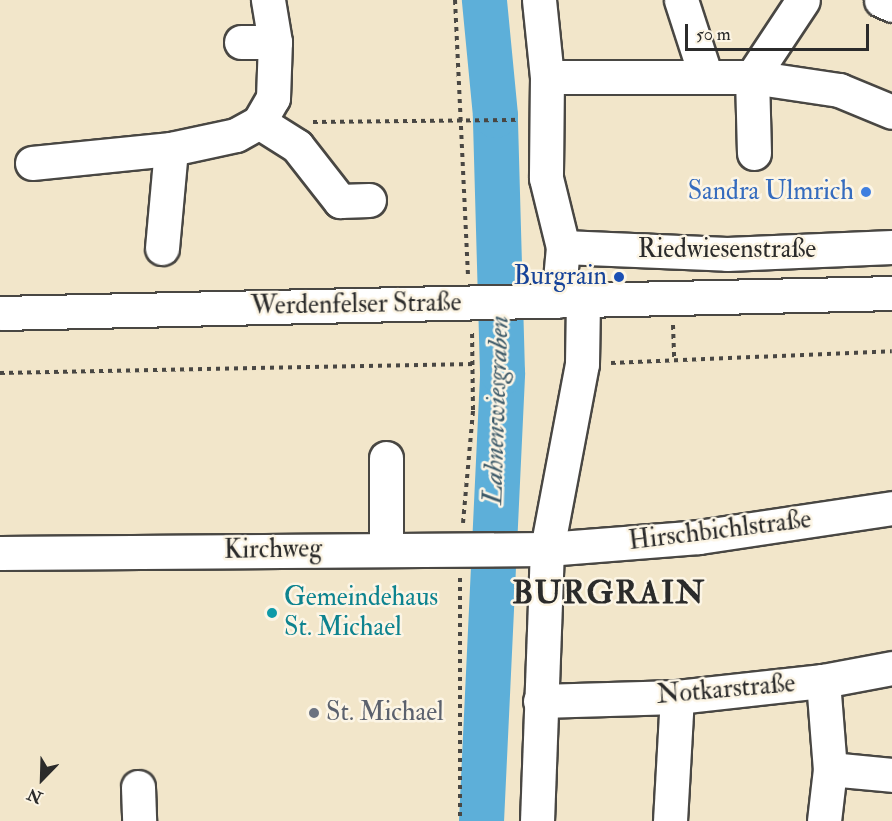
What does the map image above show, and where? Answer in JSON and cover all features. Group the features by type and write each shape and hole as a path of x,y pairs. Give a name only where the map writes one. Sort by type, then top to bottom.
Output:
{"street":[{"path":"32,163 171,148 215,154 259,122 273,98 275,42 268,0"},
{"path":"537,821 547,549 582,364 563,247 546,178 547,77 539,0"},
{"path":"681,0 705,74"},
{"path":"754,153 752,77 803,0"},
{"path":"880,0 892,5"},
{"path":"241,42 275,42"},
{"path":"547,77 705,74 752,77 838,90 892,112"},
{"path":"259,122 297,146 340,201 369,200"},
{"path":"162,248 171,148"},
{"name":"Riedwiesenstraße","path":"563,247 727,254 892,247"},
{"name":"Werdenfelser Straße","path":"0,313 892,293"},
{"path":"386,458 386,548"},
{"name":"Hirschbichlstraße","path":"547,549 699,537 892,508"},
{"name":"Kirchweg","path":"0,553 473,547 547,549"},
{"path":"823,681 892,668"},
{"name":"Notkarstraße","path":"540,700 677,697 823,681 830,769 824,821"},
{"path":"670,821 677,697"},
{"path":"830,769 892,775"},
{"path":"138,788 139,821"}],"path":[{"path":"455,0 470,303"},
{"path":"306,122 461,123 517,120"},
{"path":"672,298 674,360"},
{"path":"582,364 892,351"},
{"path":"0,373 475,364"}],"waterway":[{"name":"Lahnenwiesgraben","path":"481,821 502,372 495,115 484,0"}],"place":[{"name":"Sandra Ulmrich","path":"866,192"},
{"name":"Burgrain","path":"619,277"},
{"name":"Gemeindehaus St. Michael","path":"272,613"},
{"name":"St. Michael","path":"314,713"}],"district":[{"name":"BURGRAIN","path":"609,593"}]}
